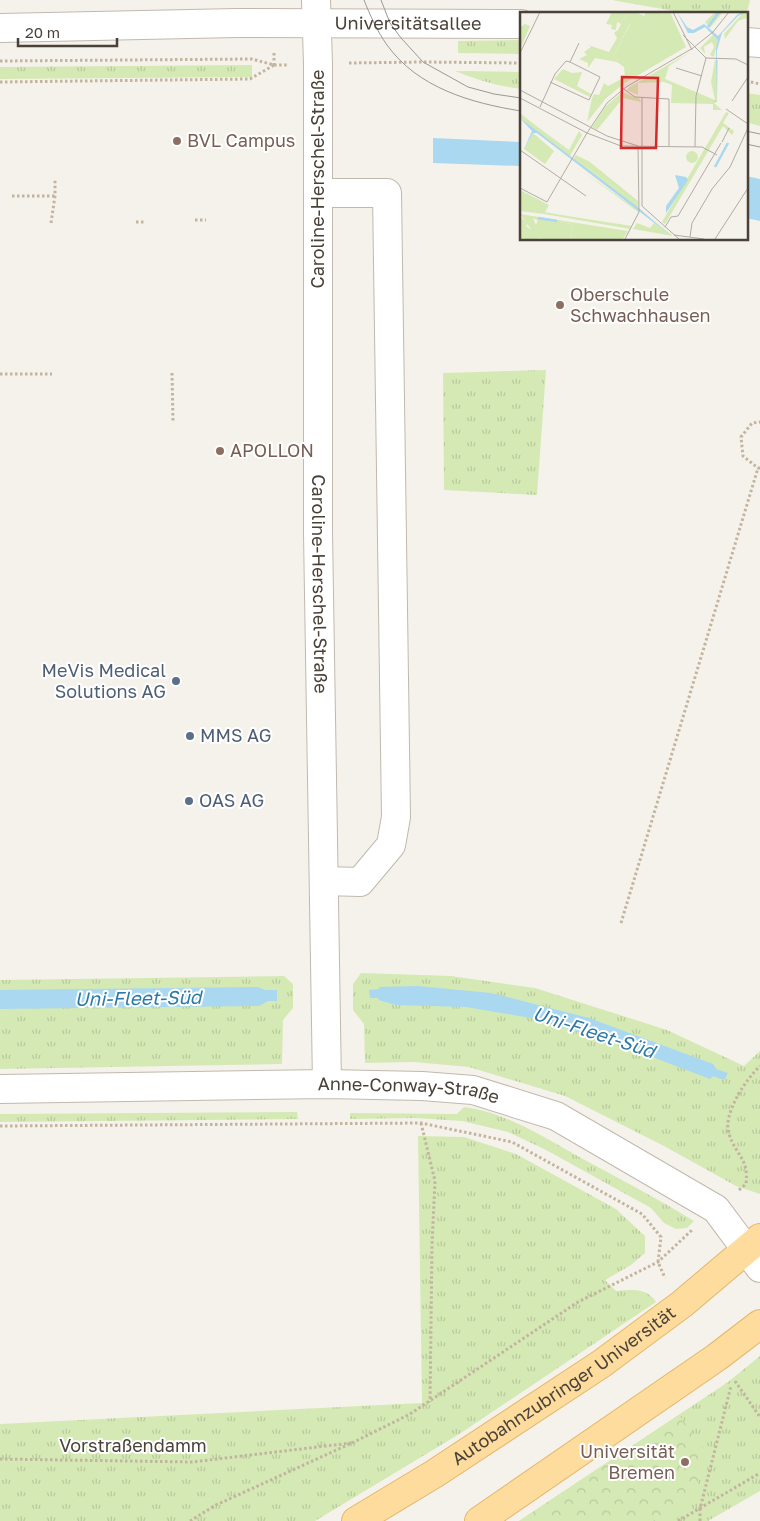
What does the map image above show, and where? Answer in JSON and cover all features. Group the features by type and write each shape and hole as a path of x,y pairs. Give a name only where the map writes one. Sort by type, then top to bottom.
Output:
{"main road":[{"name":"Autobahnzubringer Universität","path":"356,1521 434,1474 601,1364 756,1252"},
{"path":"479,1521 717,1357 760,1324"}],"street":[{"name":"Universitätsallee","path":"0,28 237,23 316,12 520,24"},
{"name":"Caroline-Herschel-Straße","path":"316,12 318,64 318,533 327,1084"},
{"path":"318,193 387,193 396,818 391,845 360,882 324,881"},
{"name":"Anne-Conway-Straße","path":"0,1089 327,1084 422,1086 472,1090 556,1116 716,1209 756,1252"}],"path":[{"path":"0,61 252,59 274,65 423,62 520,63"},
{"path":"0,82 250,79 274,65"},
{"path":"50,224 55,196 55,180"},
{"path":"12,196 55,196"},
{"path":"195,220 206,220"},
{"path":"136,222 146,222"},
{"path":"172,373 172,422"},
{"path":"0,374 52,374"},
{"path":"621,923 759,468 743,456 741,437 752,423 760,422"},
{"path":"190,1521 216,1505 354,1442 410,1414 578,1302 658,1262 746,1184 748,1171 728,1133 730,1112 752,1074 760,1066"},
{"path":"0,1126 421,1123 512,1142 642,1214 661,1237 658,1262"},
{"path":"421,1123 435,1181 432,1245 430,1402"},
{"path":"700,1521 700,1509 733,1378"},
{"name":"Vorstraßendamm","path":"0,1460 192,1462 354,1442"},
{"path":"678,1521 760,1473"}],"green space":[{"path":"612,0 750,0 747,12 679,12"},
{"path":"520,40 520,54 458,53 458,41"},
{"path":"252,65 252,77 0,79 0,67"},
{"path":"455,71 520,72 520,89 504,86"},
{"path":"748,93 760,95 760,126 748,123"},
{"path":"546,370 537,495 444,490 443,373"},
{"path":"361,973 451,976 535,988 667,1030 744,1066 760,1051 760,1194 736,1186 664,1146 565,1096 469,1067 414,1062 365,1063 364,1024 353,1010 353,984"},
{"path":"284,976 293,984 293,1008 283,1020 282,1064 0,1069 0,980"},
{"path":"464,1107 496,1115 526,1127 694,1221 687,1228 676,1229 664,1223 651,1208 546,1150 508,1132 462,1121 415,1118 350,1119 350,1113 457,1114"},
{"path":"297,1112 298,1119 0,1122 0,1114"},
{"path":"418,1136 464,1137 516,1154 616,1209 645,1236 645,1253 631,1265 605,1280 616,1291 638,1290 648,1294 656,1302 461,1433 315,1521 0,1521 0,1424 422,1403"},
{"name":"Universität Bremen","path":"760,1356 760,1491 708,1521 519,1521 728,1382"},
{"path":"679,1415 707,1453 693,1498 653,1521 519,1521"}],"water":[{"path":"433,138 520,142 520,166 433,163"},
{"path":"748,176 760,179 760,221 748,218"},
{"name":"Uni-Fleet-Süd","path":"417,986 491,993 589,1018 713,1064 716,1069 728,1073 724,1080 713,1076 710,1079 613,1042 531,1018 466,1007 395,1005 378,998 370,998 369,990 379,989 379,987"},
{"name":"Uni-Fleet-Süd","path":"258,987 265,990 277,990 277,1001 268,1001 259,1006 0,1009 0,990"}],"tram line":[{"path":"364,0 374,23 387,45 414,72 430,83 465,98 520,111"},
{"path":"381,0 390,23 423,62 468,87 494,94 520,98"},
{"path":"748,131 760,134"},
{"path":"748,144 760,147"}],"place":[{"name":"BVL Campus","path":"177,141"},
{"name":"Oberschule Schwachhausen","path":"560,305"},
{"name":"APOLLON","path":"220,451"},
{"name":"MeVis Medical Solutions AG","path":"176,681"},
{"name":"MMS AG","path":"190,736"},
{"name":"OAS AG","path":"189,801"},
{"name":"Universität Bremen","path":"685,1462"}]}
